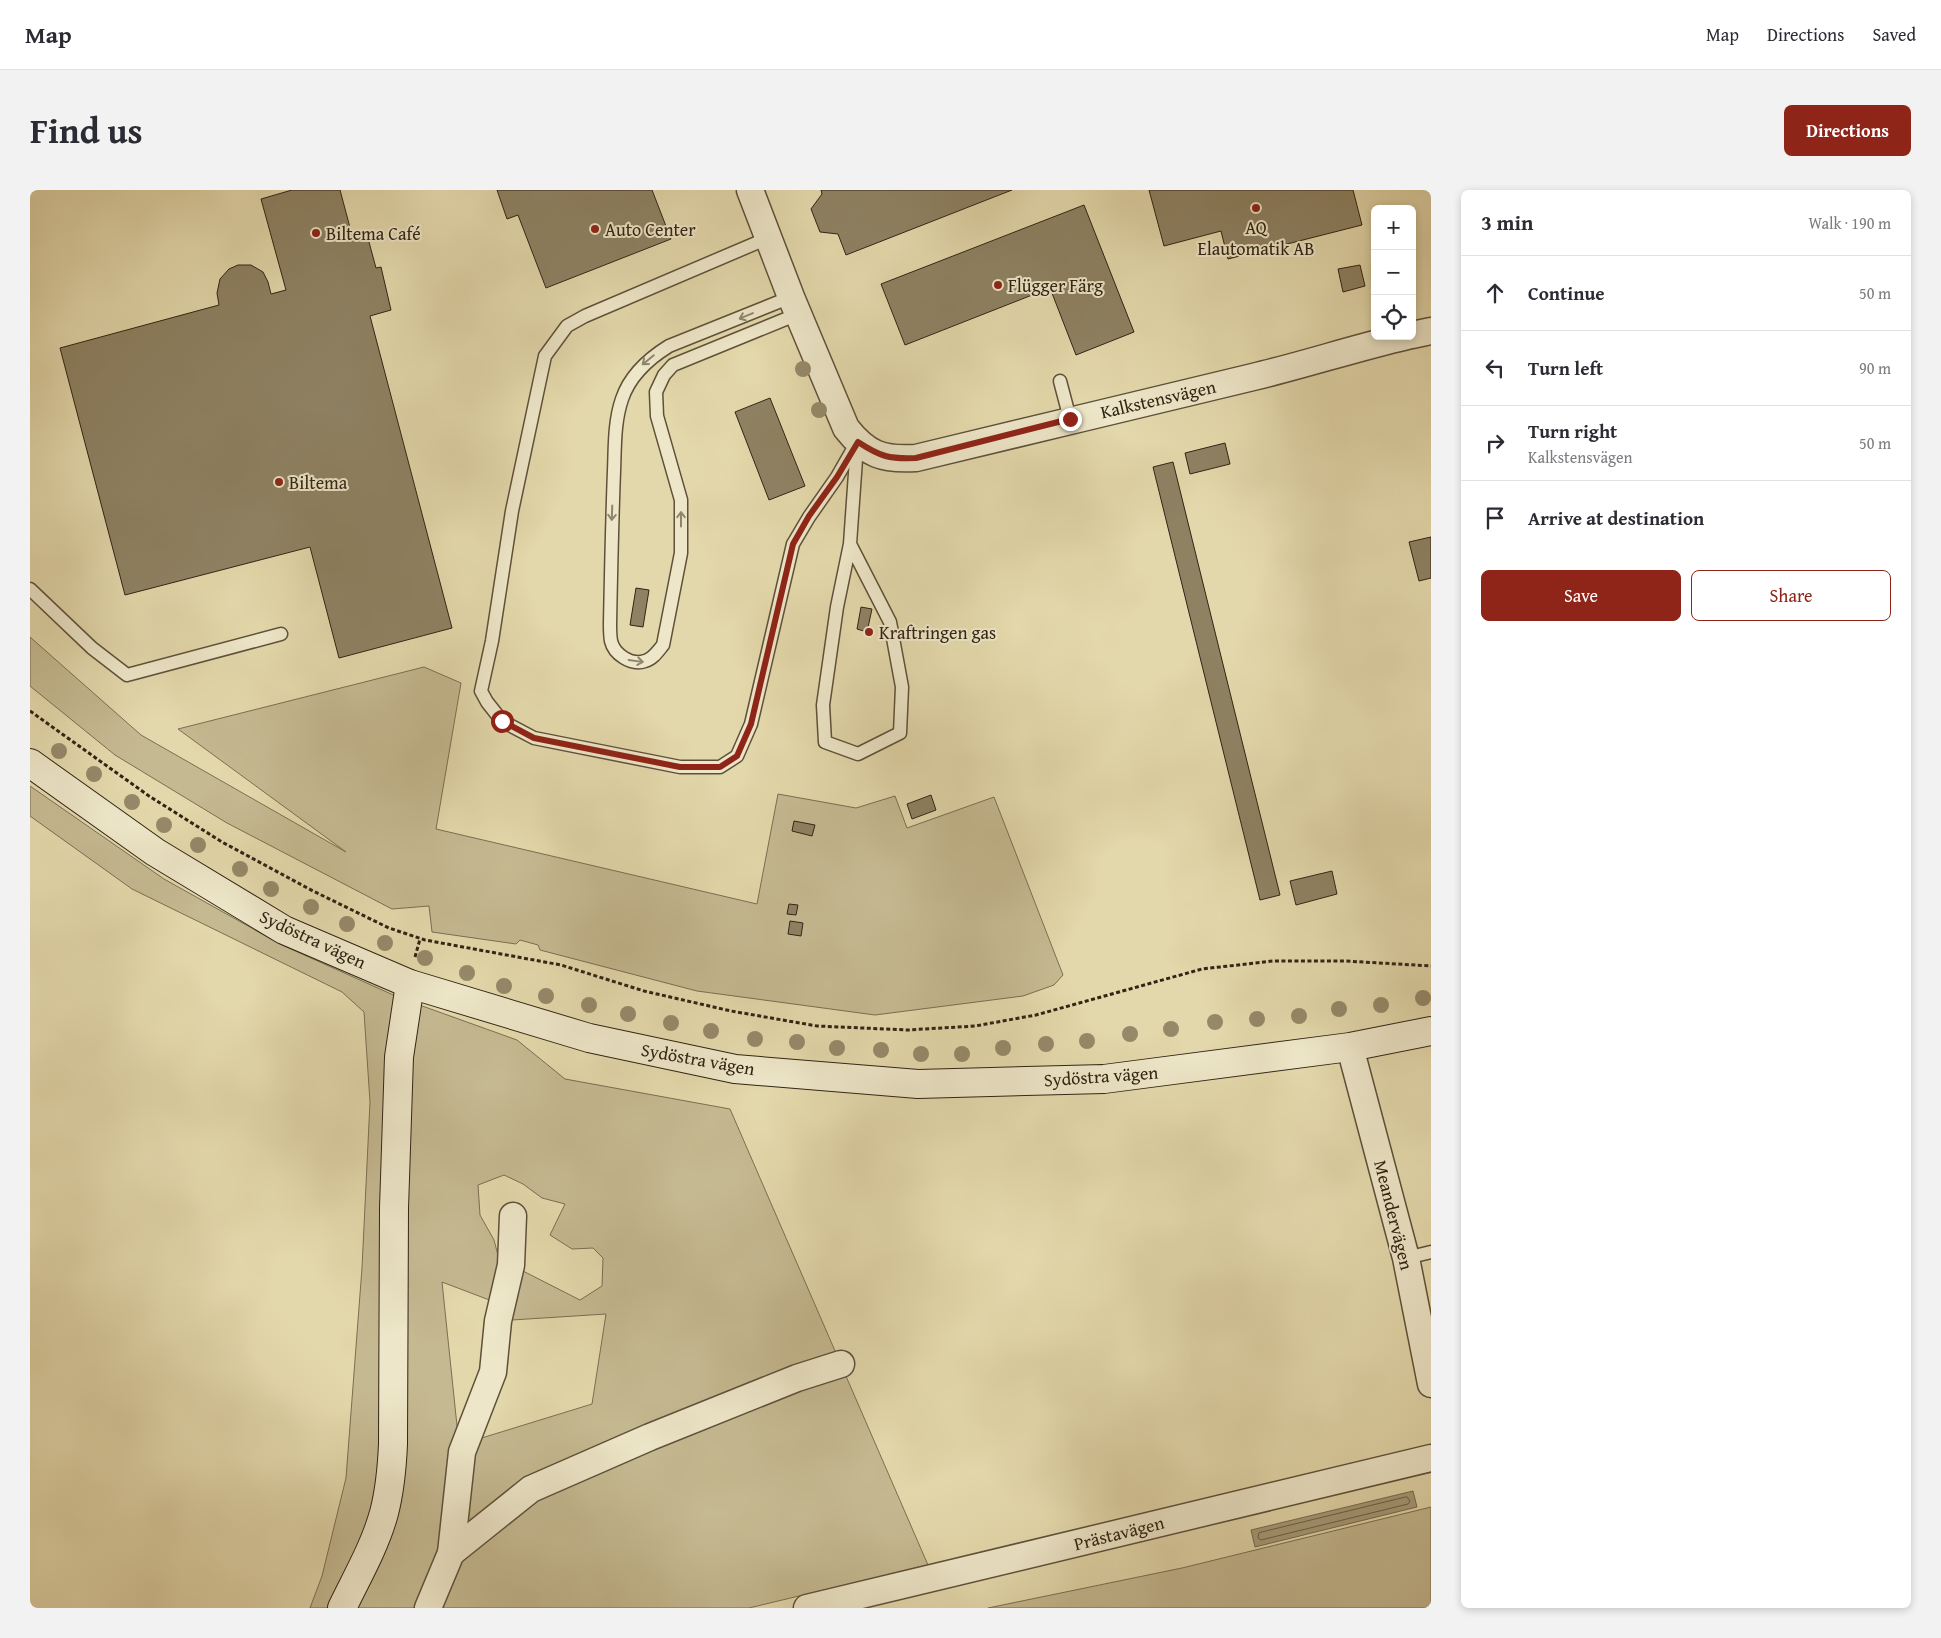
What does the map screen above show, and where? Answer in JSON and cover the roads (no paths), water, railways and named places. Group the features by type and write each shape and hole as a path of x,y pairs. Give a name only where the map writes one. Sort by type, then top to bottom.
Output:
{"main road":[{"name":"Sydöstra vägen","path":"30,763 155,852 284,930 410,984 588,1038 735,1069 918,1084 1104,1079 1350,1047 1431,1031"},
{"path":"342,1608 384,1514 391,1478 393,1444 394,1208 399,1067 410,984"}],"street":[{"name":"Kalkstensvägen","path":"750,190 794,305 846,428 858,442 875,454 893,459 916,458 1070,419 1254,377 1390,340"},
{"path":"1416,334 1431,331"},
{"name":"Meandervägen","path":"1350,1047 1406,1258 1431,1384"},
{"path":"428,1608 451,1553 462,1452 493,1372 498,1321 510,1265 513,1216"},
{"path":"451,1553 531,1489 797,1378 841,1364"},
{"name":"Prästavägen","path":"807,1608 1431,1458"}],"lane":[{"path":"768,238 585,316 567,326 546,356 512,511 492,641 481,691 487,702 502,721 534,738 680,767 720,767 737,756 751,724 793,544 809,516 837,477 858,442"},
{"path":"794,305 673,365 664,375 656,392 657,416 681,500 681,553 663,645 656,655 644,662 630,661 619,655 611,642 610,624 616,424 621,399 630,381 642,365 669,346 794,305"},
{"path":"1060,381 1070,419"},
{"path":"850,544 890,622 902,687 900,733 858,754 825,742 823,705 837,607 850,544 858,442"},
{"path":"30,589 92,648 127,676 281,634"},
{"path":"1406,1258 1431,1252"}],"water":[{"path":"1413,1491 1417,1507 1255,1547 1251,1530"}],"place":[{"name":"AQ Elautomatik AB","path":"1256,208"},
{"name":"Auto Center","path":"595,229"},
{"name":"Biltema Café","path":"316,233"},
{"name":"Flügger Färg","path":"998,285"},
{"name":"Biltema","path":"279,482"},
{"name":"Kraftringen gas","path":"869,632"}]}
